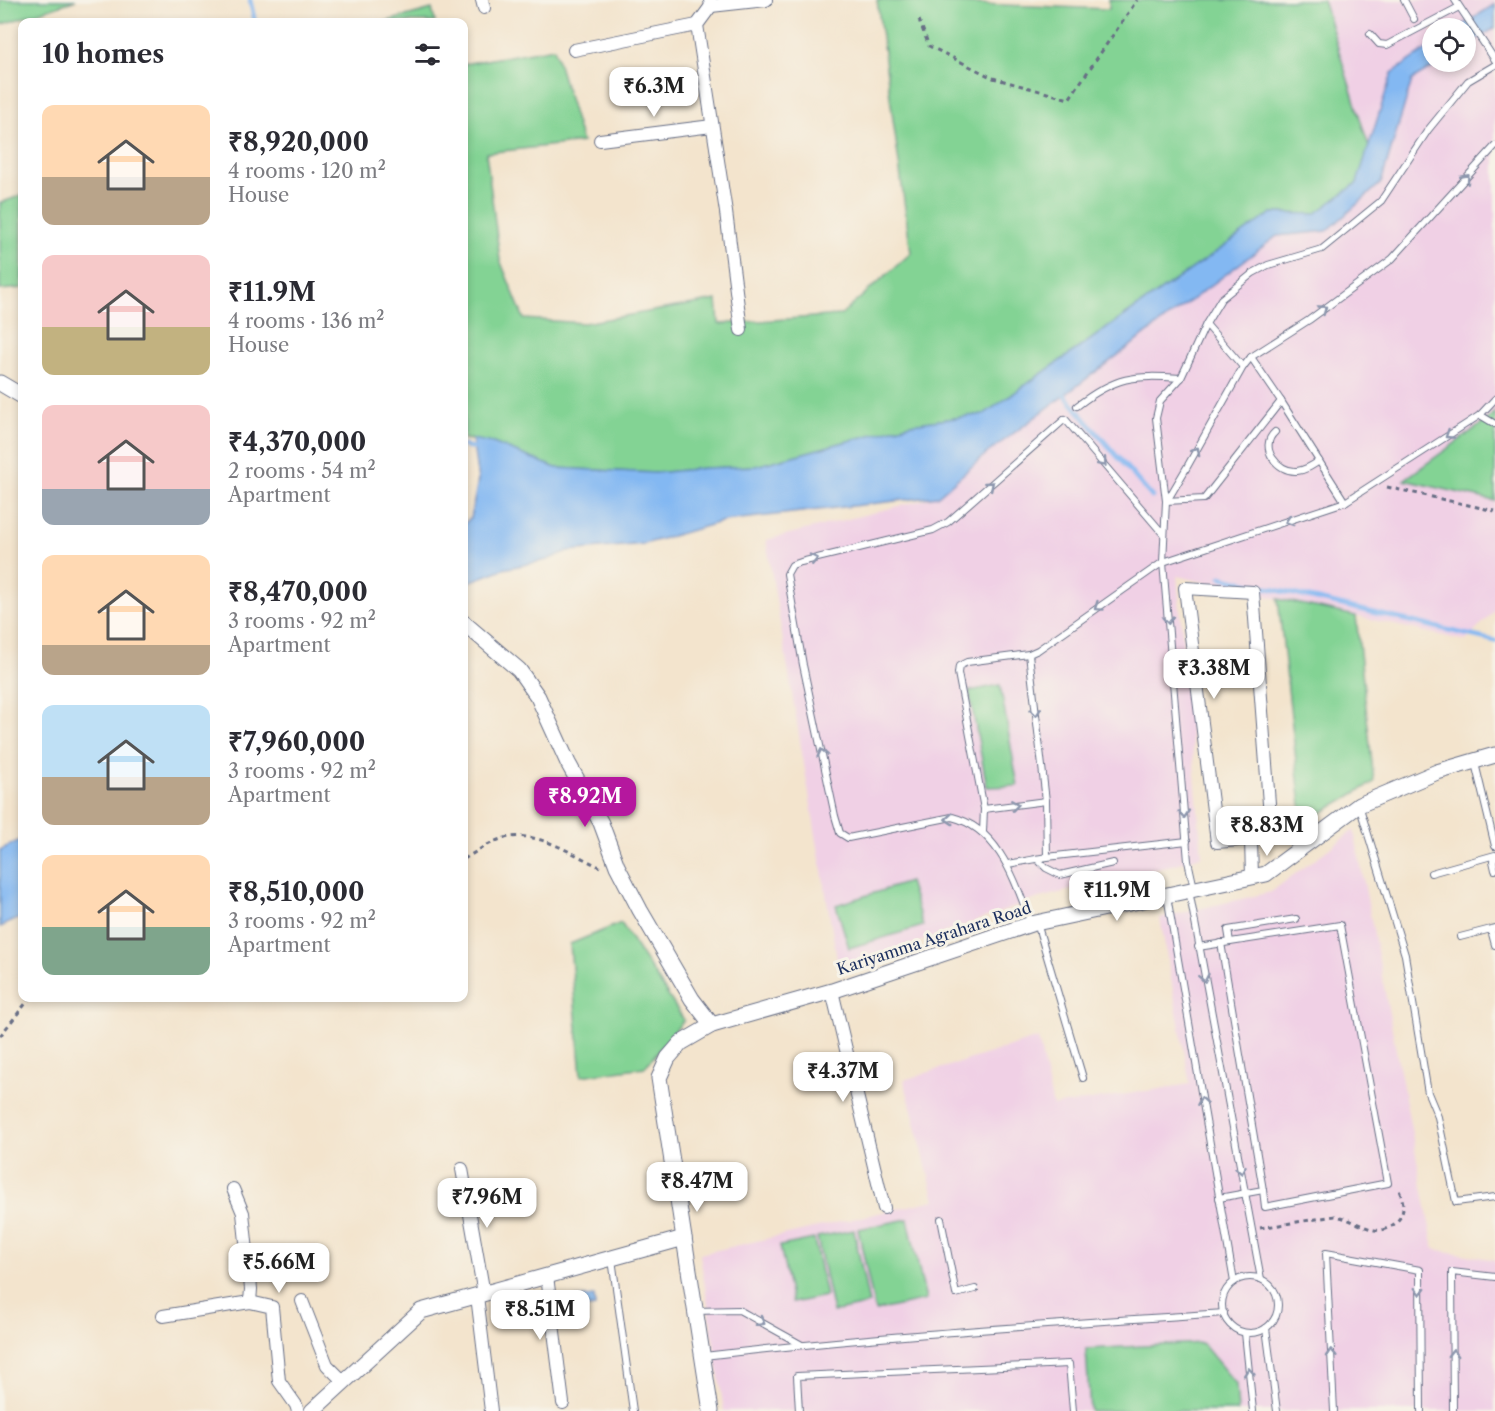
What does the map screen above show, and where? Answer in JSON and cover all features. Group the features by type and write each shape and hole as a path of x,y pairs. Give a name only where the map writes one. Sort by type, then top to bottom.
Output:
{"street":[{"path":"741,330 726,212 697,25 710,3 766,0"},
{"path":"574,50 697,25"},
{"path":"600,140 712,126"},
{"path":"0,383 18,394"},
{"path":"1185,588 1253,592 1271,830 1251,839 1217,842 1185,588"},
{"path":"468,626 519,670 538,697 568,763 601,823 623,878 692,999 712,1025"},
{"name":"Kariyamma Agrahara Road","path":"711,1411 659,1078 668,1058 681,1043 712,1025 832,991 1034,923 1266,874 1359,805 1437,772 1495,755"},
{"path":"1251,839 1252,877"},
{"path":"832,991 884,1208"},
{"path":"462,1168 481,1295 491,1411"},
{"path":"233,1189 243,1213 251,1289 250,1302"},
{"path":"312,1411 421,1311 684,1238"},
{"path":"547,1276 563,1403"},
{"path":"302,1301 327,1365 344,1382"},
{"path":"163,1316 250,1302 272,1307 279,1381 298,1411"}],"lane":[{"path":"1404,0 1414,19"},
{"path":"1370,34 1379,44 1388,45 1457,3 1495,60"},
{"path":"1260,1279 1198,947 1188,861 1163,562 1166,501 1156,418 1157,408 1160,401 1181,378 1206,324 1221,299 1253,273 1268,265 1322,249 1381,201 1428,130 1467,81 1495,65"},
{"path":"1166,501 1243,367 1251,357 1309,320 1392,259 1495,146"},
{"path":"1206,324 1243,367"},
{"path":"1251,357 1345,502"},
{"path":"1077,406 1111,383 1123,379 1151,376 1181,378"},
{"path":"983,832 984,809 958,673 959,666 967,662 1029,654 1163,562 1345,502 1480,415 1495,399"},
{"path":"1166,501 1204,499 1281,401"},
{"path":"1480,415 1495,424"},
{"path":"1083,1078 1034,923 1008,864 983,832 966,820 952,817 848,838 843,836 832,805 787,574 792,565 933,530 948,522 1065,419 1164,535"},
{"path":"1275,432 1269,441 1269,451 1279,467 1288,471 1299,471 1319,461"},
{"path":"1029,654 1046,801 1047,857"},
{"path":"1475,762 1495,846"},
{"path":"984,809 1046,801"},
{"path":"1359,805 1405,955 1428,1093 1438,1117 1456,1202 1495,1197"},
{"path":"1008,864 1047,857 1187,841"},
{"path":"1495,856 1493,861 1495,870"},
{"path":"1431,873 1495,856"},
{"path":"1037,859 1046,868 1060,875 1113,863"},
{"path":"1166,895 1234,1282"},
{"path":"1230,942 1228,930 1296,919"},
{"path":"1198,947 1221,943 1340,925 1389,1183 1265,1207 1221,943"},
{"path":"1460,937 1493,929 1495,945"},
{"path":"1219,1198 1263,1190"},
{"path":"941,1219 956,1294 975,1289"},
{"path":"1334,1411 1326,1252 1420,1270 1421,1411"},
{"path":"612,1258 633,1411"},
{"path":"1453,1411 1452,1272 1495,1277"},
{"path":"1242,1278 1260,1279 1274,1290 1278,1306 1272,1322 1266,1328 1258,1332 1245,1333 1228,1323 1224,1313 1223,1298 1234,1282 1242,1278"},
{"path":"695,1311 739,1310 802,1345"},
{"path":"701,1356 802,1345 1224,1313"},
{"path":"1266,1328 1276,1411"},
{"path":"1245,1333 1253,1411"},
{"path":"799,1411 796,1376 1069,1364 1073,1411"}],"path":[{"path":"919,20 929,46 993,78 1069,99 1137,0"},
{"path":"1374,484 1495,511"},
{"path":"468,857 504,838 529,836 559,847 623,878"},
{"path":"0,1036 27,1002"},
{"path":"1257,1229 1335,1216 1345,1217 1373,1230 1382,1230 1396,1223 1404,1207 1399,1188 1389,1183"}],"shaded area":[{"path":"1323,0 1495,0 1495,610 1466,641 1177,576 1202,855 1188,861 1039,898 839,971 766,540 938,496 986,454 1277,236 1327,231 1381,183"},
{"path":"1354,830 1434,1249 1495,1260 1495,1411 724,1411 700,1254 935,1200 904,1080 1038,1038 1053,1106 1190,1084 1160,918 1271,892"}],"green space":[{"path":"0,0 76,0 18,18 0,25"},
{"path":"877,0 1109,9 1109,0 1323,0 1369,147 1357,183 1315,214 1272,213 984,414 911,424 756,466 655,473 556,468 493,443 468,440 468,63 554,48 582,142 486,153 500,260 524,319 584,323 717,300 719,324 841,315 911,253"},
{"path":"432,9 434,18 399,18"},
{"path":"18,196 18,288 0,290 0,203"},
{"path":"1495,411 1495,501 1404,480 1487,420"},
{"path":"1278,599 1356,616 1374,782 1303,824"},
{"path":"1000,685 1018,786 987,787 969,691"},
{"path":"909,882 923,926 849,948 836,905"},
{"path":"621,923 684,1020 645,1067 581,1076 570,944"},
{"path":"908,1219 926,1300 875,1311 858,1229"},
{"path":"854,1230 869,1304 833,1312 817,1237"},
{"path":"814,1239 826,1296 792,1303 780,1246"},
{"path":"1202,1343 1236,1384 1238,1411 1090,1411 1086,1349"}],"water":[{"path":"1495,4 1495,28 1476,40 1476,18 1473,18"},
{"path":"1422,53 1422,72 1425,72 1412,80 1381,183 1327,231 1277,236 986,454 938,496 724,521 644,544 568,551 547,560 503,569 468,582 468,520 471,517 478,480 472,439 493,443 556,468 655,473 756,466 911,424 984,414 1272,213 1315,214 1357,183 1392,73"},
{"path":"18,841 18,919 0,927 0,850"},
{"path":"594,1296 595,1307 571,1310 570,1299"}],"waterway":[{"path":"250,0 254,18"},
{"path":"1062,392 1152,497"},
{"path":"468,447 478,449"},
{"path":"1221,577 1495,641"}]}
